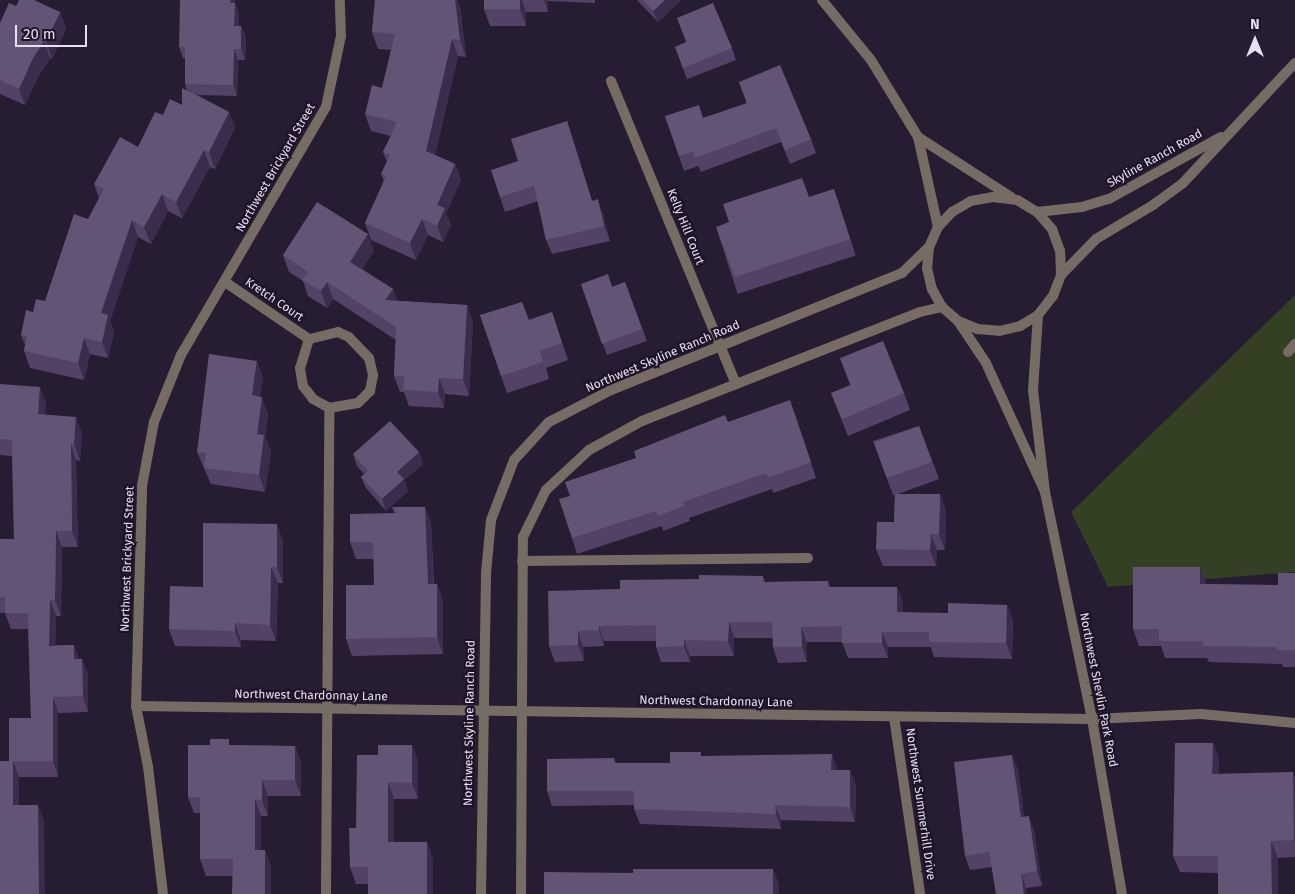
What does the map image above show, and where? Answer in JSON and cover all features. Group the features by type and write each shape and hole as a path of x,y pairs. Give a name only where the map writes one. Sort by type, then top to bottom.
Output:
{"street":[{"name":"Northwest Brickyard Street","path":"163,894 148,767 136,706 142,486 154,422 181,355 326,106 341,36 340,0"},
{"path":"822,0 871,60 918,137 938,227"},
{"name":"Skyline Ranch Road","path":"1061,275 1096,239 1153,205 1183,182 1295,62"},
{"name":"Kelly Hill Court","path":"611,81 736,384"},
{"name":"Skyline Ranch Road","path":"1037,212 1082,207 1109,200 1226,134"},
{"path":"918,137 1037,212 1052,229 1060,251 1061,275 1053,296 1038,315 1020,326 999,331 978,329 958,321 942,307 932,289 928,275 929,247 938,227 952,212 971,201 993,197 1017,200"},
{"name":"Northwest Skyline Ranch Road","path":"481,894 481,711 491,520 514,460 549,422 611,390 902,273 929,247"},
{"name":"Kretch Court","path":"224,282 309,339 338,332 349,337 369,358 373,375 370,392 358,403 330,408 313,399 303,386 300,368 304,349 309,339"},
{"path":"521,894 523,537 546,490 588,450 642,421 920,312 942,307"},
{"name":"Northwest Shevlin Park Road","path":"1038,315 1033,390 1045,492 1092,719 1122,894"},
{"name":"Northwest Shevlin Park Road","path":"958,321 986,363 1045,492"},
{"path":"326,894 330,408"},
{"path":"522,561 808,558"},
{"name":"Northwest Chardonnay Lane","path":"136,706 1092,719 1201,714 1295,723"},
{"name":"Northwest Summerhill Drive","path":"894,717 920,894"}],"green space":[{"path":"1295,295 1295,572 1108,587 1071,512"}],"building":[{"path":"19,0 34,0 60,12 46,42 44,41 33,58 19,89 0,80 0,23 9,3 16,6"},
{"path":"180,0 231,0 230,3 235,3 234,26 241,26 241,49 234,49 233,85 185,84 185,47 179,47"},
{"path":"375,0 455,0 460,40 452,39 426,151 455,164 437,205 445,208 437,226 422,219 410,243 365,223 386,176 381,174 390,155 383,152 397,122 365,114 372,85 382,88 395,34 372,32"},
{"path":"484,0 520,0 520,9 484,9"},
{"path":"643,0 665,0 653,11"},
{"path":"713,3 732,48 683,68 675,47 687,42 677,18"},
{"path":"780,65 811,139 785,150 776,128 695,158 693,152 679,156 665,116 699,105 703,118 747,103 739,82"},
{"path":"182,88 229,112 209,152 204,150 176,202 162,194 144,227 132,220 101,313 108,315 102,342 84,338 78,363 24,351 27,336 21,335 26,310 33,312 36,299 45,301 74,214 88,219 104,189 94,184 120,137 138,147 155,112 163,115 170,99 182,105"},
{"path":"567,121 592,201 598,199 604,226 546,240 534,186 500,197 491,170 518,161 511,139"},
{"path":"802,178 809,197 834,189 850,239 735,277 716,227 729,222 723,204"},
{"path":"317,202 368,234 350,262 393,289 385,300 467,305 463,379 439,378 438,392 403,390 404,376 394,376 396,327 327,282 321,291 302,280 308,272 283,255"},
{"path":"608,274 612,287 625,282 642,329 602,344 581,284"},
{"path":"522,302 529,320 552,312 562,343 540,351 543,362 501,376 480,315"},
{"path":"883,341 904,393 842,419 831,393 851,385 840,358"},
{"path":"209,354 257,361 252,395 262,397 257,434 264,435 259,475 204,468 206,453 197,452"},
{"path":"0,384 40,387 38,414 76,417 74,444 71,444 72,531 56,531 55,600 50,600 49,646 74,645 74,659 82,659 83,696 53,697 53,761 13,761 13,805 38,805 39,894 0,894 0,761 9,761 9,718 31,718 28,613 5,613 5,597 0,597 0,539 14,539 12,440 0,439"},
{"path":"790,400 811,462 768,478 766,473 683,502 684,506 658,516 656,511 572,538 559,499 570,496 565,482 636,458 634,451 725,415 728,422"},
{"path":"390,421 419,452 397,472 404,479 382,499 361,477 368,471 353,454"},
{"path":"919,426 932,462 887,478 874,442"},
{"path":"895,494 940,494 939,534 931,534 930,550 876,549 877,522 894,522"},
{"path":"392,507 425,507 428,584 437,584 437,637 346,639 346,585 374,585 373,542 350,542 350,514 397,513"},
{"path":"203,523 277,524 277,567 271,567 270,625 235,623 235,631 169,629 170,586 203,587"},
{"path":"1133,567 1200,567 1200,584 1278,585 1278,573 1295,573 1295,650 1277,650 1277,647 1203,646 1203,641 1159,641 1159,629 1133,629"},
{"path":"699,575 763,576 763,582 828,581 828,587 897,587 897,612 948,613 948,603 1007,605 1006,643 929,642 929,632 882,632 882,643 842,643 842,626 801,627 802,647 773,647 772,622 729,622 728,641 684,640 684,646 656,647 656,625 599,626 599,630 578,631 578,645 549,646 548,591 620,589 620,580 699,579"},
{"path":"210,739 229,739 229,745 295,746 295,780 262,780 262,800 255,799 255,850 265,850 265,894 232,894 233,859 200,859 200,797 188,797 188,745 210,745"},
{"path":"1175,743 1213,743 1212,774 1293,772 1294,840 1271,841 1272,894 1218,894 1218,856 1173,856"},
{"path":"378,745 412,745 412,783 388,782 388,842 427,842 427,894 368,894 368,867 350,867 349,828 356,828 357,755 378,755"},
{"path":"670,752 701,752 701,756 832,754 831,770 850,770 850,807 775,805 776,814 634,809 634,791 547,791 547,759 614,758 614,763 670,763"},
{"path":"1012,755 1021,817 1029,816 1037,871 1021,874 1024,894 996,894 989,852 965,856 954,762"},
{"path":"633,869 773,869 773,894 544,894 544,872 633,873"}]}
